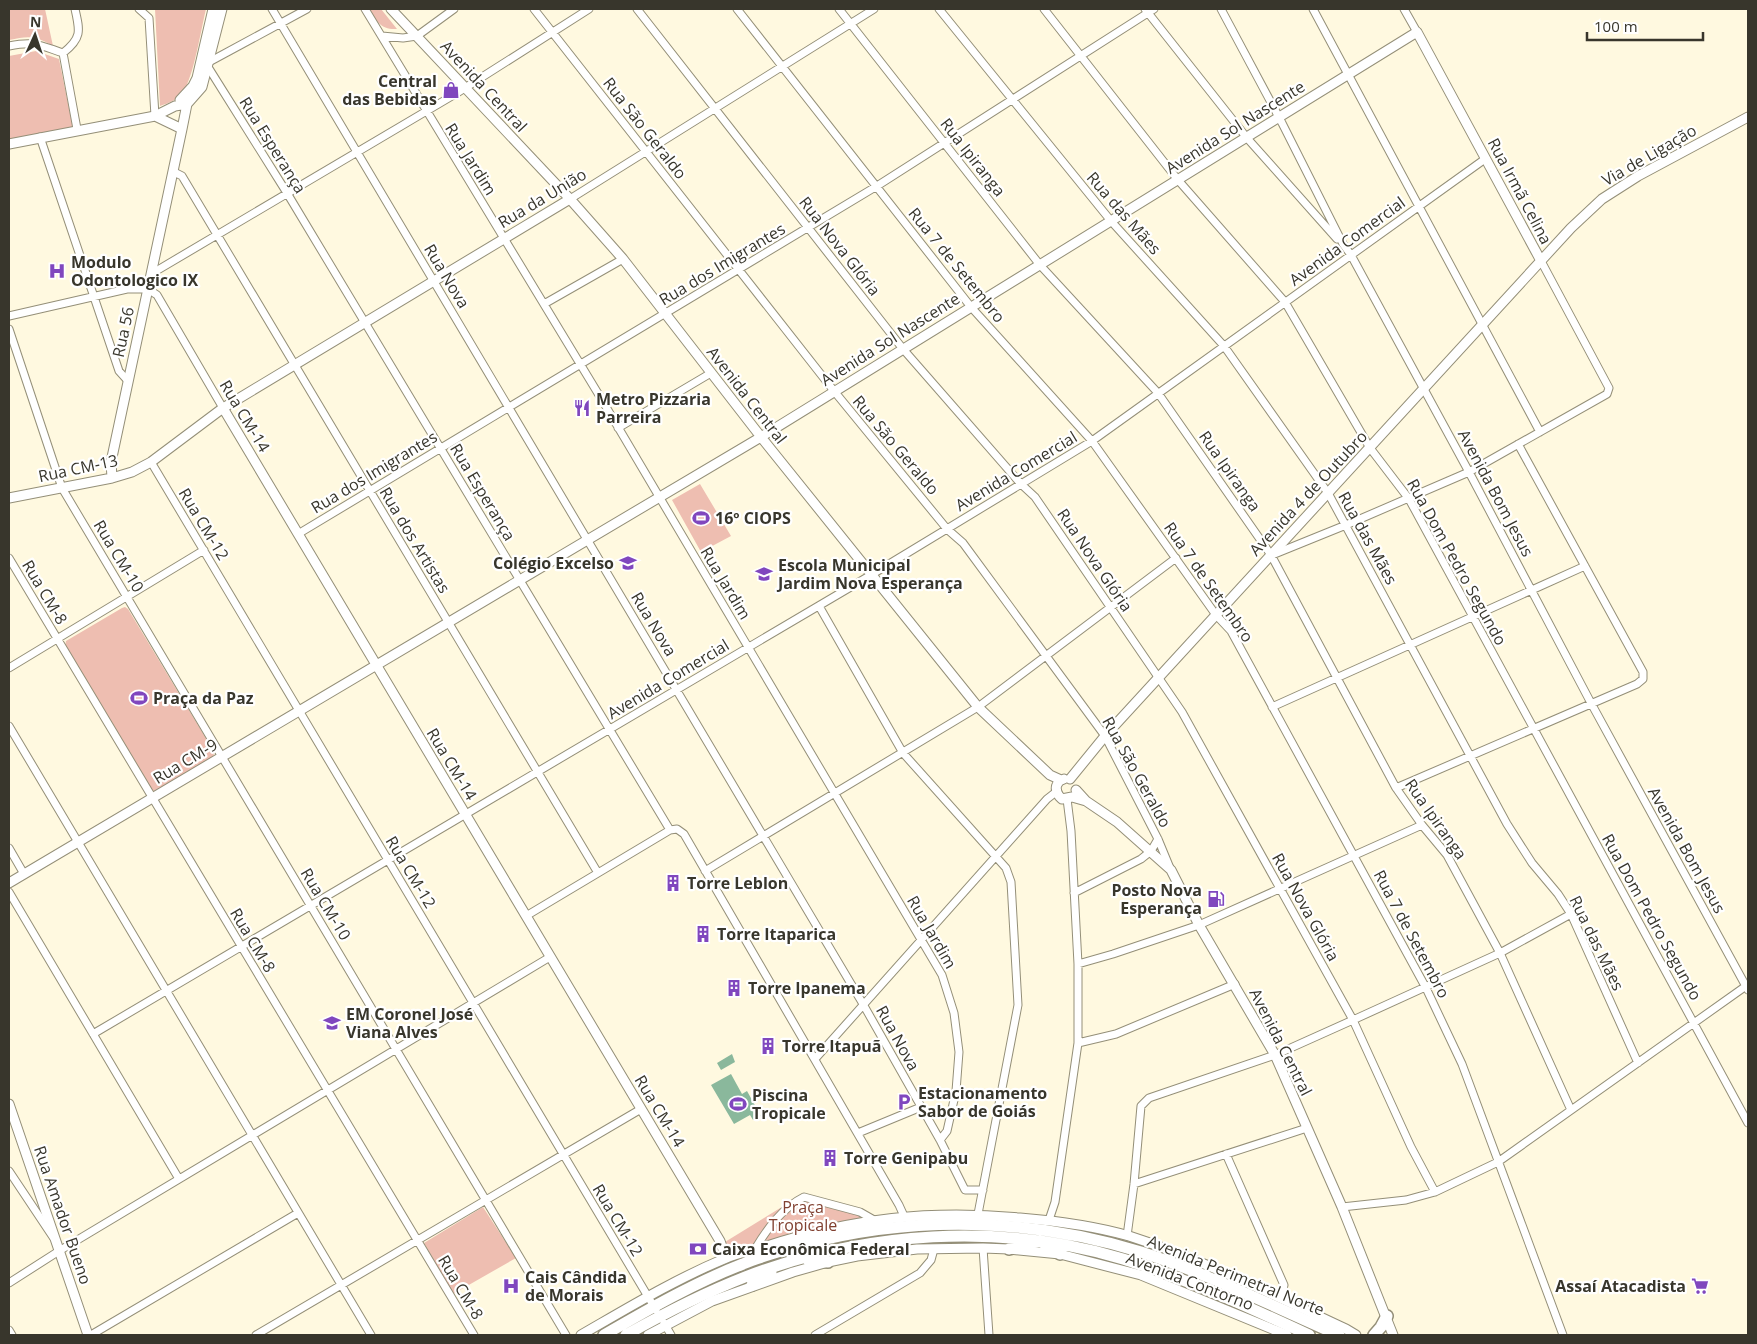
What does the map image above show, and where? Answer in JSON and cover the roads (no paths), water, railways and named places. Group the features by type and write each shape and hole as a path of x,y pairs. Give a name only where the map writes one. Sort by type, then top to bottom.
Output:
{"highway":[{"name":"Avenida Perimetral Norte","path":"604,1335 656,1311 744,1263 827,1239 865,1232 924,1225 975,1224 1054,1232 1100,1241 1141,1253 1185,1268 1339,1335"},
{"name":"Avenida Perimetral Norte","path":"626,1335 656,1311 781,1265 841,1249 916,1238 967,1235 1040,1241 1090,1250 1156,1270 1309,1335"},
{"path":"1009,1249 1040,1241 1060,1254"},
{"path":"802,1259 828,1262"},
{"path":"752,1285 781,1265"},
{"path":"1374,1335 1387,1316"}],"street":[{"path":"63,53 76,40 79,34 76,9"},
{"path":"139,9 149,18 155,116"},
{"name":"Rua 56","path":"112,478 111,462 174,172 182,130 185,100 197,78 213,9"},
{"name":"Rua 56","path":"185,100 201,90 222,9"},
{"name":"Rua Nova","path":"272,9 863,1004 940,1140 965,1190 983,1190"},
{"path":"209,65 306,9"},
{"name":"Rua Jardim","path":"365,9 544,304 942,975 954,1013 959,1052 956,1091 951,1115 947,1132 940,1140"},
{"name":"Avenida Central","path":"391,9 570,199 623,259 761,437 978,707 1061,784 1058,796 1072,795 1086,801 1117,822 1171,870 1198,925 1235,984 1275,1055 1342,1207 1394,1335"},
{"path":"417,36 454,9"},
{"name":"Rua São Geraldo","path":"534,9 834,392 947,529 963,543 1045,657 1105,736 1158,839 1171,870"},
{"path":"151,274 465,88 588,9"},
{"name":"Rua Nova Glória","path":"637,9 903,349 1021,484 1035,497 1110,608 1160,677 1182,712 1353,1020 1411,1147 1435,1192"},
{"name":"Rua 7 de Setembro","path":"737,9 971,307 1092,441 1216,615 1231,631 1426,988 1462,1064 1563,1335"},
{"name":"Rua Ipiranga","path":"839,9 1040,265 1158,393 1271,555 1396,788 1422,825 1447,855 1500,953 1571,1110"},
{"name":"Rua da União","path":"223,408 293,364 570,199 874,9"},
{"name":"Rua das Mães","path":"939,9 1111,221 1224,346 1328,493 1507,824 1532,863 1558,894 1571,914 1638,1063"},
{"name":"Rua Dom Pedro Segundo","path":"1044,9 1178,180 1285,302 1370,448 1409,499 1748,1123"},
{"name":"Avenida Bom Jesus","path":"1221,9 1279,117 1343,244 1351,254 1469,472 1591,704 1747,988"},
{"path":"1271,555 1409,499 1469,472 1540,432 1313,9"},
{"name":"Rua Irmã Celina","path":"1404,9 1609,388 1607,394 1540,432"},
{"path":"1149,10 1247,138 1343,244"},
{"name":"Rua dos Imigrantes","path":"298,534 877,186 1081,56 1149,10"},
{"name":"Avenida Sol Nascente","path":"376,665 761,437 1417,32"},
{"name":"Avenida Central","path":"382,36 403,38 417,36"},
{"path":"9,46 38,43 63,53"},
{"path":"63,53 77,130"},
{"name":"Rua Esperança","path":"209,65 609,729 673,829 684,834 900,1204 904,1216"},
{"path":"9,144 155,116 185,100"},
{"path":"155,116 182,130"},
{"name":"Via de Ligação","path":"1571,228 1602,199 1638,176 1748,117"},
{"path":"40,137 119,371 128,381"},
{"name":"Avenida Comercial","path":"92,1034 819,606 1092,441 1485,159"},
{"name":"Rua dos Artistas","path":"174,172 182,176 598,873"},
{"path":"1316,216 1324,208"},
{"name":"Avenida 4 de Outubro","path":"1061,784 1571,228"},
{"path":"544,304 623,259"},
{"path":"9,316 127,289 148,289"},
{"name":"Rua CM-14","path":"148,289 158,295 223,408 720,1241 726,1258"},
{"name":"Rua CM-10","path":"9,329 62,488 566,1335"},
{"path":"618,428 711,373"},
{"name":"Rua CM-13","path":"9,498 112,478 132,472 151,462 223,408"},
{"path":"1396,788 1637,684 1644,679 1643,672 1518,444"},
{"name":"Rua CM-12","path":"151,462 671,1335"},
{"path":"9,668 204,550"},
{"name":"Rua CM-8","path":"9,558 474,1335"},
{"path":"705,871 978,707 1176,558"},
{"path":"1272,707 1585,566"},
{"path":"819,606 902,753 996,856 1006,868 1011,882 1018,1004 978,1214"},
{"name":"Rua CM-9","path":"9,883 376,665"},
{"path":"9,726 371,1335"},
{"path":"815,1059 920,939 1061,784 1075,784 1072,795 1071,831 1078,964 1078,1044 1055,1202 1049,1220"},
{"path":"1078,964 1198,925 1422,825"},
{"path":"526,916 673,829"},
{"path":"1074,893 1142,859 1151,851 1158,839"},
{"path":"9,848 24,874"},
{"path":"9,892 179,1180"},
{"path":"1127,1236 1141,1106 1149,1098 1275,1055 1500,953 1571,914"},
{"path":"9,1283 59,1251 550,957"},
{"path":"1078,1044 1116,1034 1235,984"},
{"path":"1342,1207 1406,1200 1435,1192 1498,1162 1694,1023 1747,988"},
{"name":"Rua Amador Bueno","path":"9,1104 55,1240 90,1335"},
{"path":"858,1133 921,1107"},
{"path":"256,1335 641,1109"},
{"path":"1134,1184 1307,1128"},
{"path":"1226,1154 1284,1284 1281,1298"},
{"path":"9,1171 55,1240"},
{"path":"755,1249 763,1234 772,1223 792,1203 804,1197 860,1212 874,1220"},
{"path":"90,1335 298,1213"},
{"name":"Avenida Contorno","path":"648,1335 656,1311 726,1258 808,1233 874,1220 904,1216 978,1214 1049,1220 1091,1227 1127,1236 1174,1252 1281,1298 1356,1335"},
{"path":"815,1335 920,1273 931,1260 934,1248"},
{"name":"Avenida Contorno","path":"581,1335 656,1311 712,1301 752,1285 828,1262 880,1252 934,1248 1009,1249 1060,1254 1141,1275 1287,1335"},
{"path":"983,1248 989,1335"},
{"path":"9,1330 12,1335"}],"place":[{"name":"Central das Bebidas","path":"451,90"},
{"name":"Modulo Odontologico IX","path":"57,271"},
{"name":"Metro Pizzaria Parreira","path":"582,408"},
{"name":"16º CIOPS","path":"701,518"},
{"name":"Colégio Excelso","path":"628,563"},
{"name":"Escola Municipal Jardim Nova Esperança","path":"764,574"},
{"name":"Praça da Paz","path":"139,698"},
{"name":"Torre Leblon","path":"673,883"},
{"name":"Posto Nova Esperança","path":"1216,899"},
{"name":"Torre Itaparica","path":"703,934"},
{"name":"Torre Ipanema","path":"734,988"},
{"name":"EM Coronel José Viana Alves","path":"332,1023"},
{"name":"Torre Itapuã","path":"768,1046"},
{"name":"Estacionamento Sabor de Goiás","path":"904,1102"},
{"name":"Piscina Tropicale","path":"738,1104"},
{"name":"Torre Genipabu","path":"830,1158"},
{"name":"Caixa Econômica Federal","path":"698,1249"},
{"name":"Cais Cândida de Morais","path":"511,1286"},
{"name":"Assaí Atacadista","path":"1700,1286"}],"park label":[{"name":"Praça Tropicale","path":"803,1216"}]}
